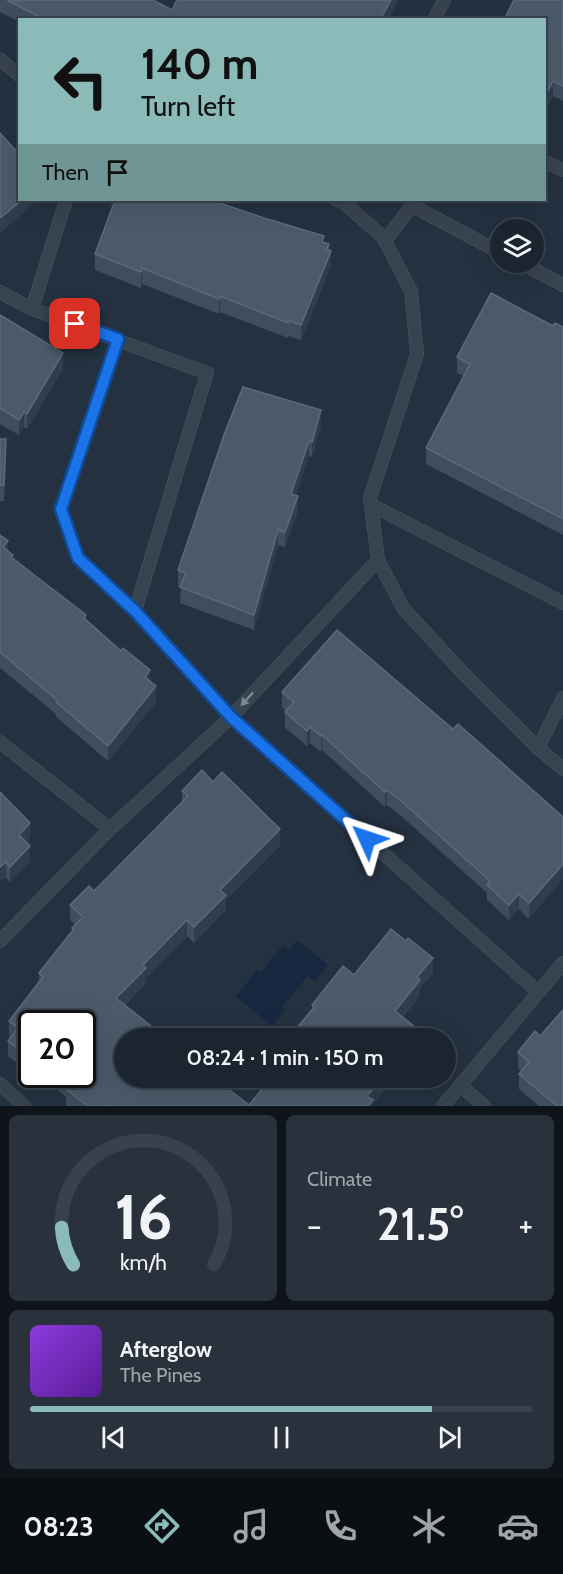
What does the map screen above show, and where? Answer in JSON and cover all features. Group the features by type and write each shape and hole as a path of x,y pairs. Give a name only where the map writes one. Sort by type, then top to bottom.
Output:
{"lane":[{"path":"435,18 444,0"},
{"path":"0,59 18,74"},
{"path":"546,162 563,170"},
{"path":"32,309 66,201"},
{"path":"342,201 383,237 411,291 417,354 370,498 378,560 403,608 461,671 538,748 563,769"},
{"path":"385,242 414,203 490,247"},
{"path":"541,273 563,285"},
{"path":"0,292 32,309 207,373 135,611"},
{"path":"118,339 61,509 78,558 135,611 231,717 538,992"},
{"path":"371,506 563,603"},
{"path":"0,942 110,829 231,717 378,560"},
{"path":"538,748 563,698"},
{"path":"0,742 110,829"},
{"path":"443,1106 563,963"},
{"path":"0,1084 24,1106"},
{"path":"460,1085 484,1106"}],"water":[{"path":"298,940 328,965 315,981 308,976 282,1007 285,1010 272,1026 236,996 257,970 261,972 283,945 289,950"}],"building":[{"path":"7,0 153,0 172,10 177,0 391,0 381,18 41,18"},
{"path":"514,0 563,0 563,86 553,81 548,91 546,90 546,18 505,18"},
{"path":"0,133 18,153 18,201 21,201 0,218"},
{"path":"115,201 214,201 324,236 322,242 329,244 327,249 331,251 301,325 288,320 288,323 220,296 219,299 142,268 141,272 95,254"},
{"path":"491,293 553,326 555,323 563,327 563,519 426,448 470,364 457,357"},
{"path":"0,315 63,353 27,414 24,412 19,420 0,408"},
{"path":"243,387 321,410 312,442 309,441 291,494 298,496 285,532 278,530 254,615 180,587 186,573 178,570 225,432"},
{"path":"0,439 6,439 4,485 0,485"},
{"path":"0,535 8,541 3,547 13,555 11,557 86,615 84,618 121,651 123,648 150,670 145,677 156,686 108,746 0,652"},
{"path":"337,630 453,729 458,724 563,817 563,864 529,903 519,894 509,905 487,885 490,881 400,800 387,790 385,792 322,735 310,727 307,731 285,712 294,702 282,692"},
{"path":"202,770 213,782 222,772 280,829 220,890 226,895 194,927 187,920 143,965 146,968 116,998 154,1028 114,1028 114,1088 227,1088 249,1105 263,1088 373,1088 367,1096 373,1100 368,1106 88,1106 66,1089 96,1088 96,1010 18,1010 18,1028 9,1021 43,977 39,973 73,930 72,928 83,917 70,905 89,886 94,891 188,796 182,791"},
{"path":"0,792 30,823 19,835 30,846 10,867 6,862 0,867"},
{"path":"391,929 406,941 408,938 433,958 417,977 420,980 395,1011 416,1028 297,1028 343,966 354,975"},
{"path":"563,1010 563,1106 557,1106 519,1074 529,1062 518,1052 535,1031 540,1036"},
{"path":"18,1028 18,1049 8,1041"}],"route":[{"path":"75,324 118,339 61,509 78,558 135,611 231,717 367,839"}]}
